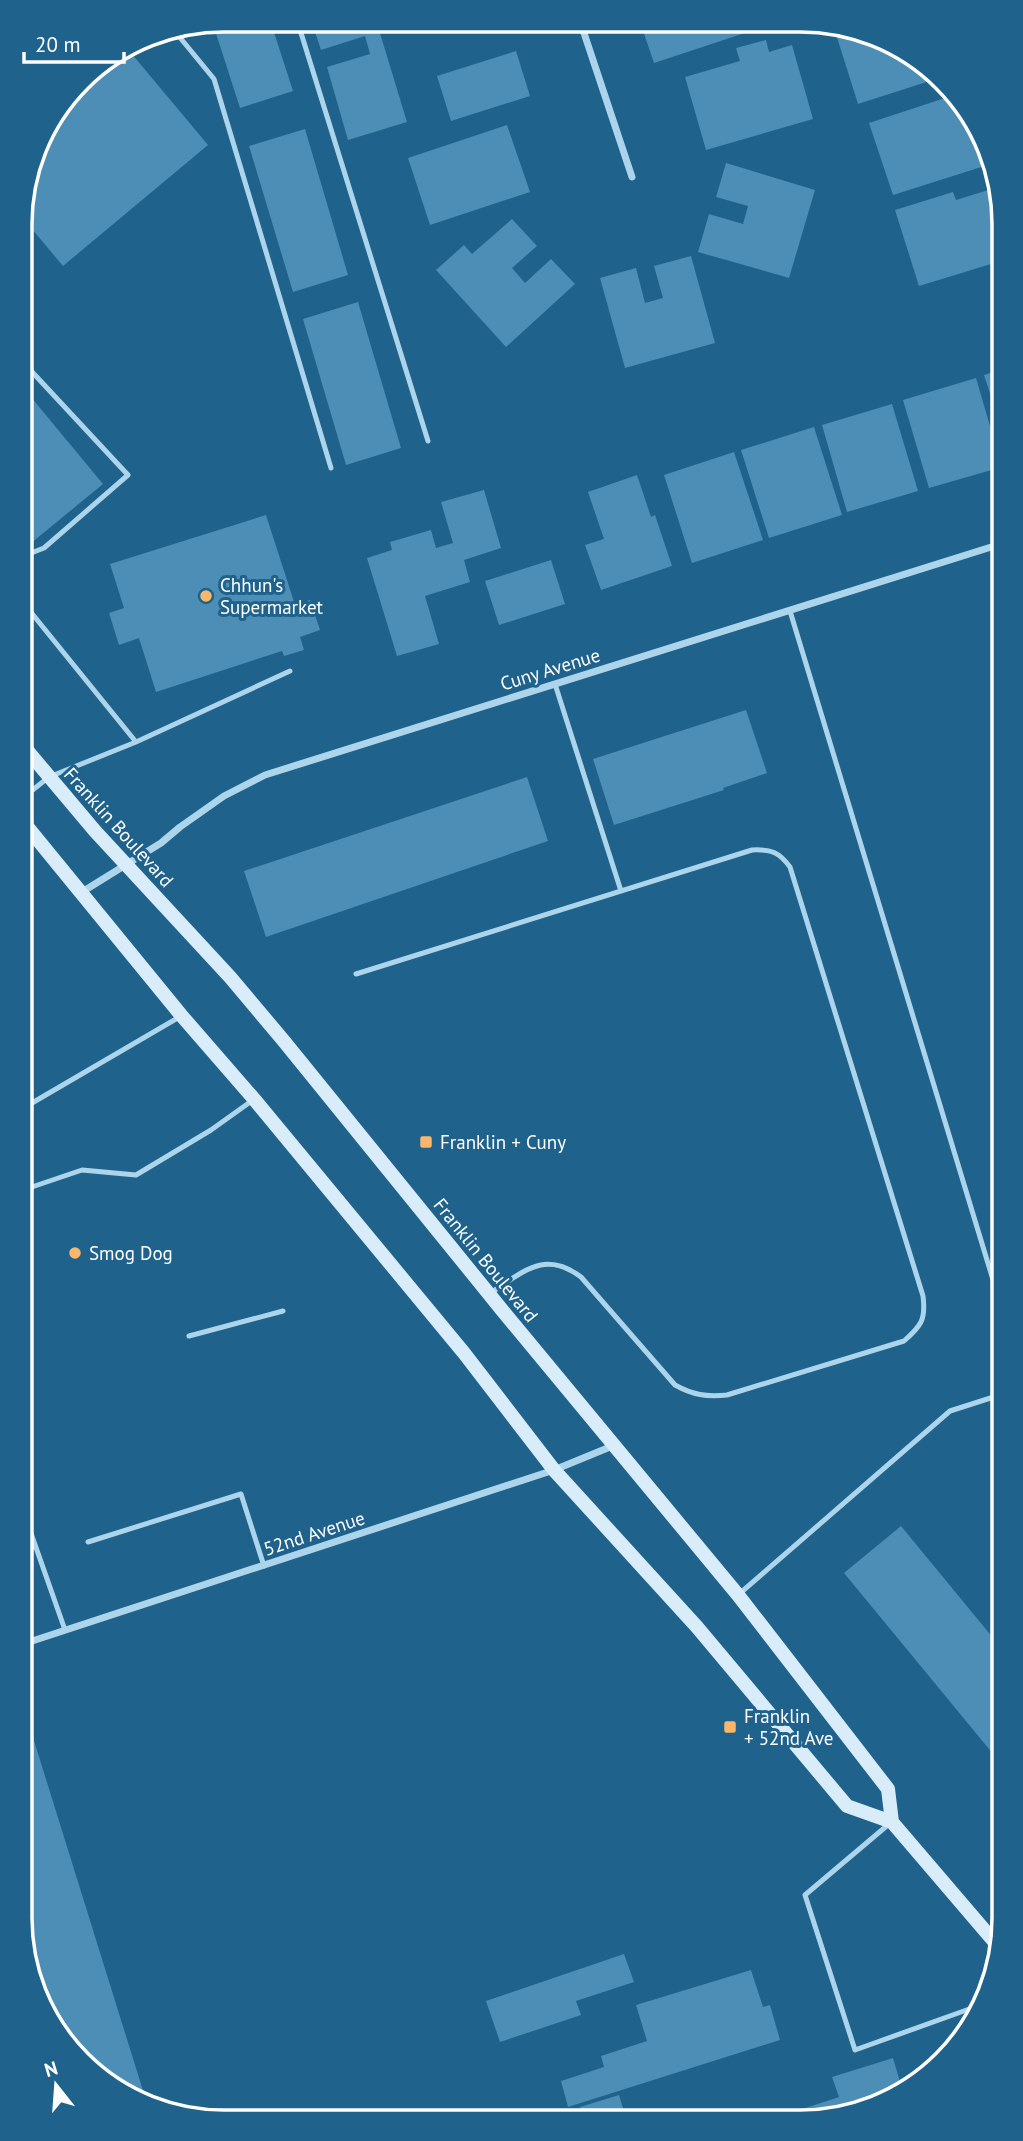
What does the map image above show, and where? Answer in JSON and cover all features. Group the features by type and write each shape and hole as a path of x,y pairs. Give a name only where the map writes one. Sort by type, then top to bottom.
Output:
{"main road":[{"name":"Franklin Boulevard","path":"32,756 126,866 230,977 284,1040 489,1294 738,1595 888,1789 892,1822"},
{"path":"32,832 464,1353 554,1470 697,1627 847,1806 892,1822 990,1938"}],"street":[{"path":"583,32 632,177"},
{"name":"Cuny Avenue","path":"82,892 161,844 224,796 265,775 992,547"},
{"name":"52nd Avenue","path":"32,1640 554,1470 615,1445"}],"lane":[{"path":"301,32 428,441"},
{"path":"179,37 214,79 331,468"},
{"path":"32,372 128,475 44,548 32,552"},
{"path":"790,611 991,1271"},
{"path":"32,615 136,742"},
{"path":"32,790 49,777 136,742 290,671"},
{"path":"555,684 621,891"},
{"path":"356,974 752,850 767,849 781,854 790,867 923,1296 925,1313 918,1328 904,1341 727,1395 708,1397 692,1394 675,1385 581,1277 568,1267 551,1263 535,1265 489,1294"},
{"path":"32,1103 181,1015"},
{"path":"32,1187 82,1170 136,1175 211,1130 254,1099"},
{"path":"189,1336 283,1311"},
{"path":"738,1595 950,1411 991,1398"},
{"path":"88,1542 241,1494 264,1566"},
{"path":"32,1538 65,1630"},
{"path":"892,1822 804,1895 855,2050 968,2010"}],"building":[{"path":"216,32 274,32 293,91 240,108"},
{"path":"315,32 380,32 407,122 348,140 327,67 370,54 365,36 321,50"},
{"path":"643,32 748,32 654,63"},
{"path":"836,35 884,51 928,81 858,104"},
{"path":"766,40 769,52 792,45 813,119 706,150 685,77 740,61 736,48"},
{"path":"516,51 530,96 451,121 437,76"},
{"path":"133,55 208,145 63,266 32,229 33,198 38,174 51,139 71,107 97,79"},
{"path":"945,98 972,139 982,167 893,195 869,123"},
{"path":"507,125 530,192 430,225 408,158"},
{"path":"305,129 348,275 293,292 249,146"},
{"path":"726,163 815,190 789,278 698,252 709,214 743,224 748,206 716,197"},
{"path":"988,190 992,264 919,286 895,210 953,192 956,200"},
{"path":"512,219 537,246 512,268 525,283 551,259 575,284 506,347 436,270 464,245 472,254"},
{"path":"691,256 715,343 625,368 600,278 636,268 645,303 663,298 654,266"},
{"path":"358,302 401,448 346,465 303,319"},
{"path":"992,373 992,399 984,375"},
{"path":"976,378 992,432 992,470 929,488 903,400"},
{"path":"32,398 103,484 32,542"},
{"path":"892,404 918,491 847,512 822,425"},
{"path":"814,427 842,515 769,538 741,450"},
{"path":"734,452 763,540 692,563 664,475"},
{"path":"637,475 651,517 655,515 672,566 601,590 585,545 604,539 588,492"},
{"path":"484,490 501,548 464,560 470,582 425,596 439,644 397,656 367,558 392,550 390,542 431,530 436,548 453,543 441,502"},
{"path":"266,515 295,605 310,600 320,630 300,637 304,650 284,656 282,651 156,692 139,638 119,645 109,613 124,608 110,564"},
{"path":"551,560 565,604 499,625 485,581"},
{"path":"746,710 767,773 723,788 724,790 614,825 593,759"},
{"path":"527,777 548,841 266,937 244,871"},
{"path":"901,1526 991,1636 991,1752 844,1573"},
{"path":"32,1734 143,2092 97,2062 91,2056 91,2050 85,2050 64,2024 42,1979 33,1943"},
{"path":"624,1954 634,1982 576,2001 581,2015 500,2042 486,2001"},
{"path":"751,1970 763,2007 770,2005 780,2040 568,2107 561,2081 604,2067 601,2056 647,2041 636,2005"},
{"path":"893,2058 900,2081 861,2099 837,2106 799,2110 839,2097 832,2077"},
{"path":"619,2095 624,2110 581,2110 580,2107"}],"place":[{"name":"Chhun's Supermarket","path":"206,596"},
{"name":"Franklin + Cuny","path":"426,1142"},
{"name":"Smog Dog","path":"75,1253"},
{"name":"Franklin + 52nd Ave","path":"730,1727"}]}
